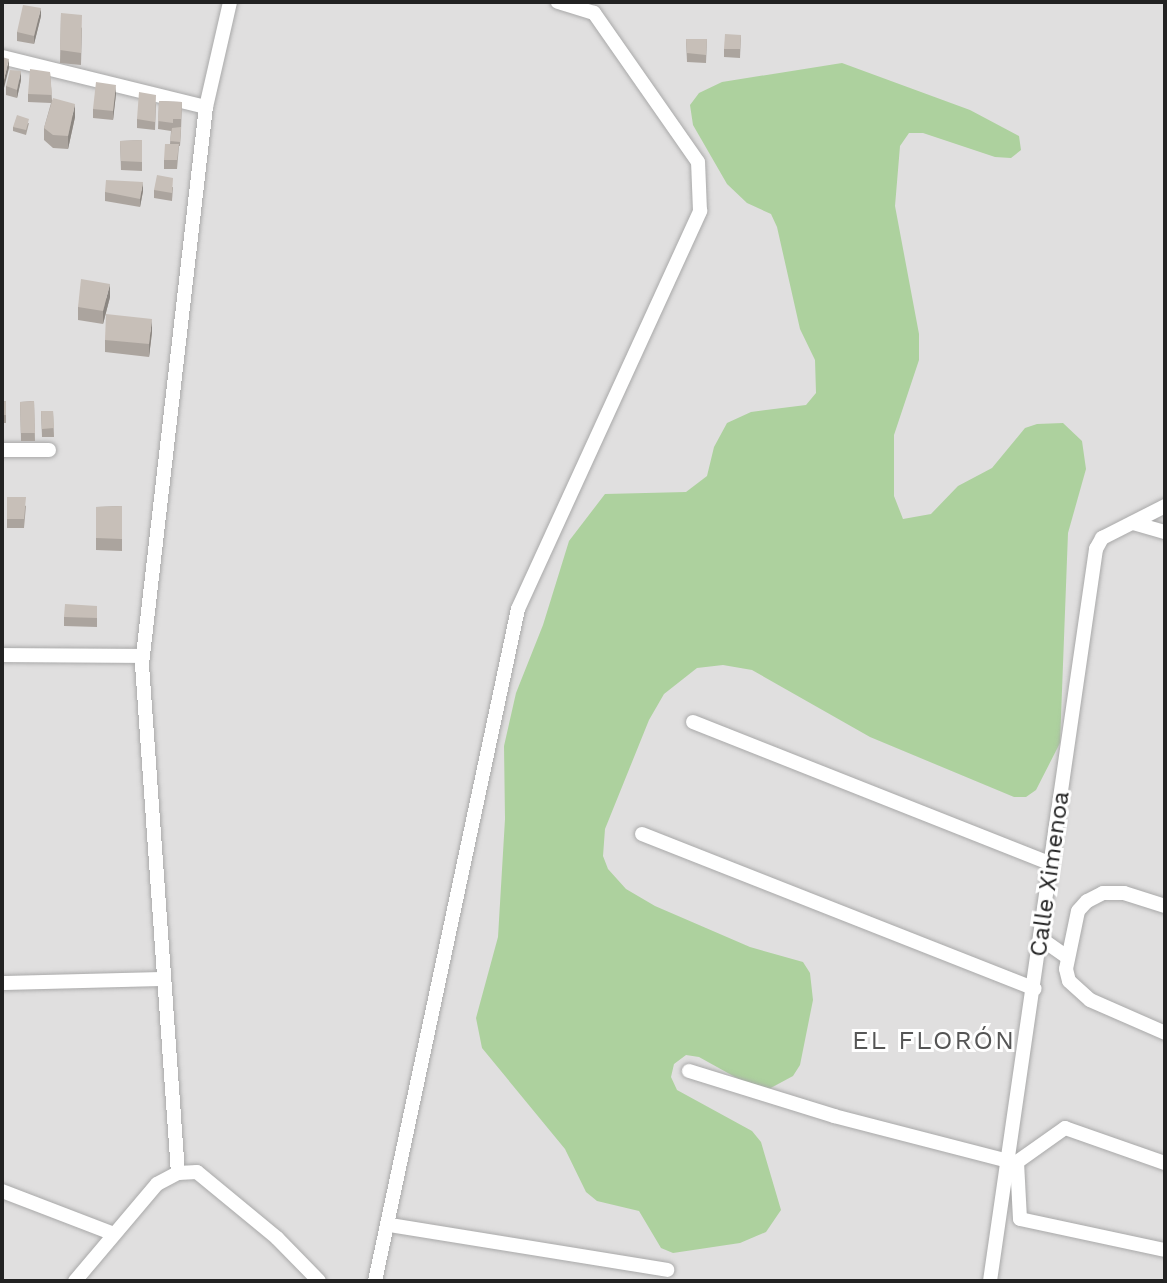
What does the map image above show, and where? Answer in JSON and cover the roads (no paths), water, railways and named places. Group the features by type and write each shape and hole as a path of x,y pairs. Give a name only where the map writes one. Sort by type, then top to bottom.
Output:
{"street":[{"path":"178,1173 143,656 206,107 230,2"},
{"path":"375,1281 390,1225 518,609 700,211 698,162 594,13 558,2"},
{"path":"2,57 206,107"},
{"path":"2,450 49,450"},
{"name":"Calle Ximenoa","path":"990,1281 1012,1161 1040,938 1096,549 1102,538 1165,506"},
{"path":"1133,523 1165,532"},
{"path":"2,654 143,656"},
{"path":"693,722 1051,864"},
{"path":"642,834 1035,989"},
{"path":"1165,906 1124,893 1103,893 1087,901 1078,911 1067,957 1069,981 1079,992 1165,1033"},
{"path":"1040,938 1067,957"},
{"path":"2,983 164,979"},
{"path":"689,1071 834,1116 1012,1161 1065,1128 1165,1163"},
{"path":"1012,1161 1020,1219 1165,1250"},
{"path":"75,1281 156,1184 178,1173 197,1172 213,1181 319,1281"},
{"path":"2,1191 114,1234"},
{"path":"390,1225 667,1270"}],"district":[{"name":"EL FLORÓN","path":"934,1041"}]}
